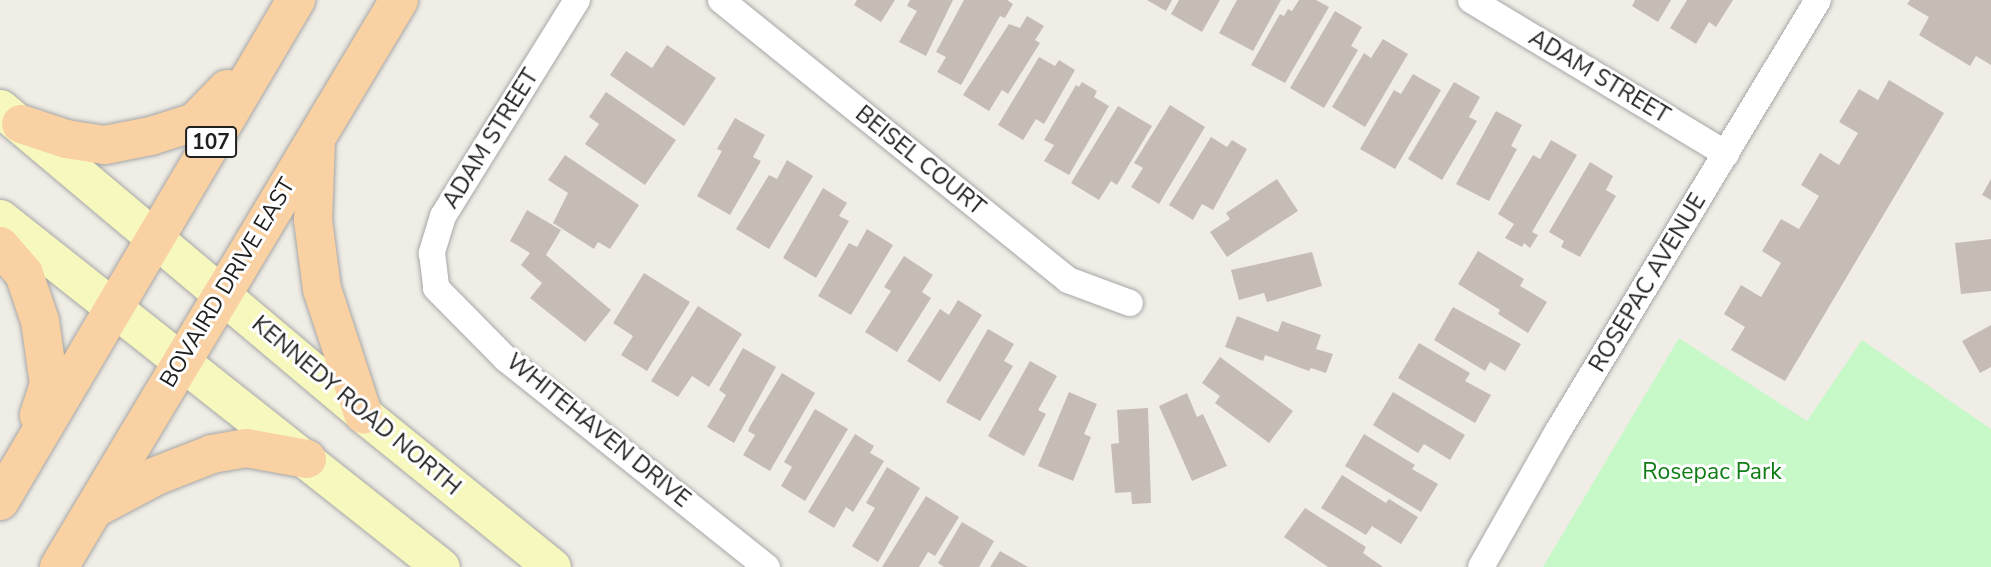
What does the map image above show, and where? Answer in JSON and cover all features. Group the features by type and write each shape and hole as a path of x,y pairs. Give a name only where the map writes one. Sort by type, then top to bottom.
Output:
{"main road":[{"name":"107","path":"0,501 296,0"},
{"name":"BOVAIRD DRIVE EAST","path":"59,567 399,0"},
{"path":"11,116 66,139 105,145 150,136 195,122 267,47"},
{"name":"KENNEDY ROAD NORTH","path":"11,116 363,414 552,567"},
{"path":"316,137 313,220 323,289 363,414"},
{"path":"0,218 442,567"},
{"path":"0,246 24,275 40,321 47,355 49,384 25,456"},
{"path":"92,510 156,476 212,454 246,448 307,459"}],"street":[{"name":"ADAM STREET","path":"436,288 432,253 443,216 577,0"},
{"name":"BEISEL COURT","path":"721,0 1068,280 1130,303"},
{"name":"ADAM STREET","path":"1471,0 1726,154"},
{"name":"ROSEPAC AVENUE","path":"1481,567 1558,431 1818,0"},
{"name":"WHITEHAVEN DRIVE","path":"436,288 506,359 767,567"}],"green space":[{"name":"Rosepac Park","path":"1679,338 1807,421 1862,340 1991,429 1991,567 1543,567"}],"building":[{"path":"857,0 895,0 881,22 854,5"},
{"path":"910,0 953,0 926,56 899,42 917,11 907,6"},
{"path":"964,0 1007,0 1013,4 1005,18 1000,16 961,85 937,72 946,57 936,52"},
{"path":"1147,0 1172,0 1166,11"},
{"path":"1179,0 1220,0 1202,32 1171,14"},
{"path":"1237,0 1281,0 1253,51 1219,33"},
{"path":"1299,0 1316,0 1329,7 1285,83 1251,65 1280,14 1284,16 1288,9 1292,11"},
{"path":"1635,0 1671,0 1658,22 1632,6"},
{"path":"1687,0 1733,0 1716,27 1709,22 1696,44 1670,28"},
{"path":"1910,0 1991,0 1991,65 1976,56 1970,66 1919,35 1929,17 1907,4"},
{"path":"1335,11 1362,27 1351,46 1358,50 1324,108 1290,88"},
{"path":"1027,16 1044,26 1035,40 1040,43 1008,94 1002,90 989,111 963,95 1009,24 1020,28"},
{"path":"1383,39 1408,54 1365,127 1332,107 1364,53 1371,58"},
{"path":"667,45 716,78 684,126 610,75 626,51 652,68"},
{"path":"1039,57 1055,66 1059,60 1075,70 1044,124 1036,119 1023,140 998,125"},
{"path":"1413,74 1441,90 1395,169 1360,149 1394,90 1401,94"},
{"path":"1889,80 1944,113 1785,381 1731,350 1745,327 1724,314 1741,285 1761,297 1781,263 1762,251 1781,219 1799,229 1819,196 1801,185 1820,153 1839,165 1858,133 1839,122 1859,89 1878,100"},
{"path":"1082,82 1097,91 1094,97 1109,106 1069,175 1044,161 1054,145 1044,140 1076,85 1079,87"},
{"path":"1454,82 1480,97 1469,117 1477,121 1442,180 1408,159"},
{"path":"606,92 676,140 645,185 585,144 599,124 589,117"},
{"path":"1170,105 1205,127 1159,204 1131,187 1143,168 1134,163"},
{"path":"1118,106 1152,126 1117,185 1111,181 1099,200 1071,183"},
{"path":"1496,111 1522,125 1511,146 1517,149 1489,201 1456,184"},
{"path":"735,118 765,135 753,157 761,161 730,215 697,196 722,151 717,149"},
{"path":"1211,137 1227,147 1232,140 1247,149 1213,210 1202,204 1193,220 1169,205"},
{"path":"1551,140 1577,155 1532,232 1538,235 1530,248 1524,243 1522,247 1505,238 1514,224 1498,214 1533,155 1540,159"},
{"path":"565,155 639,205 610,249 598,242 594,249 553,223 568,193 548,180"},
{"path":"787,160 813,176 769,249 736,229 769,175 777,179"},
{"path":"1590,162 1613,176 1606,190 1616,196 1580,257 1561,247 1564,241 1549,232"},
{"path":"1277,179 1298,211 1227,257 1210,232 1230,219 1226,213"},
{"path":"1991,179 1991,200 1982,195"},
{"path":"823,188 847,203 839,216 849,221 816,278 783,258"},
{"path":"527,210 561,230 546,255 611,310 585,342 530,298 542,283 521,265 530,253 510,241"},
{"path":"867,229 893,245 851,315 818,296 849,243 857,247"},
{"path":"1991,239 1991,291 1961,294 1955,243"},
{"path":"1478,251 1524,279 1520,286 1547,302 1528,333 1498,314 1500,310 1458,284"},
{"path":"1312,252 1322,286 1267,302 1264,293 1239,300 1231,270"},
{"path":"904,256 933,275 922,292 931,298 897,352 865,332 891,291 884,287"},
{"path":"644,273 690,302 647,371 621,355 633,336 613,323"},
{"path":"958,300 982,315 940,382 907,361 940,309 949,315"},
{"path":"698,306 742,334 709,387 692,376 678,397 651,381"},
{"path":"1453,307 1521,344 1505,371 1490,362 1485,371 1434,340"},
{"path":"1237,316 1278,332 1282,321 1321,335 1316,349 1333,354 1326,373 1311,368 1309,371 1265,355 1263,361 1225,347"},
{"path":"1991,325 1991,367 1980,373 1962,341"},
{"path":"988,329 1014,344 1004,361 1013,366 980,421 946,402"},
{"path":"1419,343 1470,373 1465,381 1491,395 1475,423 1398,378"},
{"path":"743,348 776,367 734,443 707,427 726,395 719,390"},
{"path":"1220,357 1293,411 1269,443 1215,403 1220,396 1202,383"},
{"path":"1030,361 1057,376 1038,410 1046,414 1024,456 988,436"},
{"path":"782,373 815,393 770,471 743,455 755,435 748,431 750,426"},
{"path":"1069,392 1097,404 1084,434 1091,437 1073,481 1038,466"},
{"path":"1393,392 1465,435 1450,460 1424,444 1418,453 1373,425"},
{"path":"1187,393 1197,417 1203,414 1227,466 1192,481 1159,406"},
{"path":"1148,408 1151,503 1132,504 1131,492 1115,493 1111,444 1119,443 1117,410"},
{"path":"815,409 848,429 805,501 781,486 792,467 784,462"},
{"path":"855,434 874,446 870,453 884,461 853,512 846,507 834,528 808,512"},
{"path":"1364,434 1415,465 1412,469 1438,484 1421,512 1345,466"},
{"path":"887,467 920,488 878,562 852,546 875,508 866,503"},
{"path":"1342,475 1386,503 1389,499 1418,517 1401,544 1372,526 1366,535 1321,508"},
{"path":"926,496 959,517 935,556 928,552 919,567 882,567"},
{"path":"1305,508 1366,547 1363,553 1383,567 1328,567 1284,537"},
{"path":"962,522 994,541 979,567 944,567 938,563"},
{"path":"1000,551 1028,567 990,567"}]}
